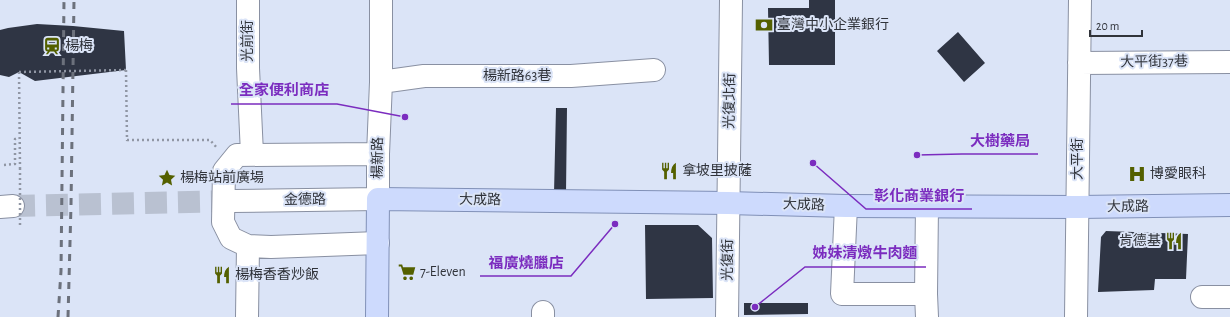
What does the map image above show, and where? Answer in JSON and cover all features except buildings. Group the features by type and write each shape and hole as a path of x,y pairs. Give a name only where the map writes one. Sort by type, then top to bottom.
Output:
{"main road":[{"name":"大成路","path":"378,199 728,203 846,206 1078,207 1230,205"},
{"name":"楊新路","path":"378,199 378,317"}],"street":[{"name":"光前街","path":"248,0 248,68 252,154"},
{"name":"楊新路","path":"378,199 381,82 381,0"},
{"name":"光復北街","path":"728,203 731,0"},
{"name":"大平街","path":"1076,317 1080,0"},
{"name":"大平街37巷","path":"1079,63 1230,62"},
{"name":"楊新路63巷","path":"381,82 424,76 571,76 654,70"},
{"path":"378,154 237,155 224,171 223,222 231,238 248,246 271,247 378,243"},
{"name":"金德路","path":"232,201 378,199"},
{"name":"光復街","path":"727,317 728,203"},
{"path":"846,206 842,294 926,294"},
{"path":"927,206 927,317"},
{"path":"247,317 248,246"},
{"path":"1202,298 1230,297"}],"path":[{"path":"20,227 19,72 126,70 127,140 210,140 231,162"},
{"path":"4,165 15,164 15,139 19,139"}],"tunnel":[{"path":"13,206 232,201"}],"railway":[{"path":"58,317 61,271 64,0"},
{"path":"68,317 74,0"}],"place":[{"name":"臺灣中小企業銀行","path":"764,25"},
{"name":"楊梅","path":"52,46"},
{"name":"全家便利商店","path":"405,117"},
{"name":"大樹藥局","path":"917,155"},
{"name":"彰化商業銀行","path":"813,163"},
{"name":"拿坡里披薩","path":"669,171"},
{"name":"博愛眼科","path":"1137,174"},
{"name":"楊梅站前廣場","path":"167,178"},
{"name":"福廣燒臘店","path":"615,224"},
{"name":"肯德基","path":"1174,241"},
{"name":"7-Eleven","path":"407,272"},
{"name":"楊梅香香炒飯","path":"222,275"},
{"name":"姊妹清燉牛肉麵","path":"755,307"}]}
